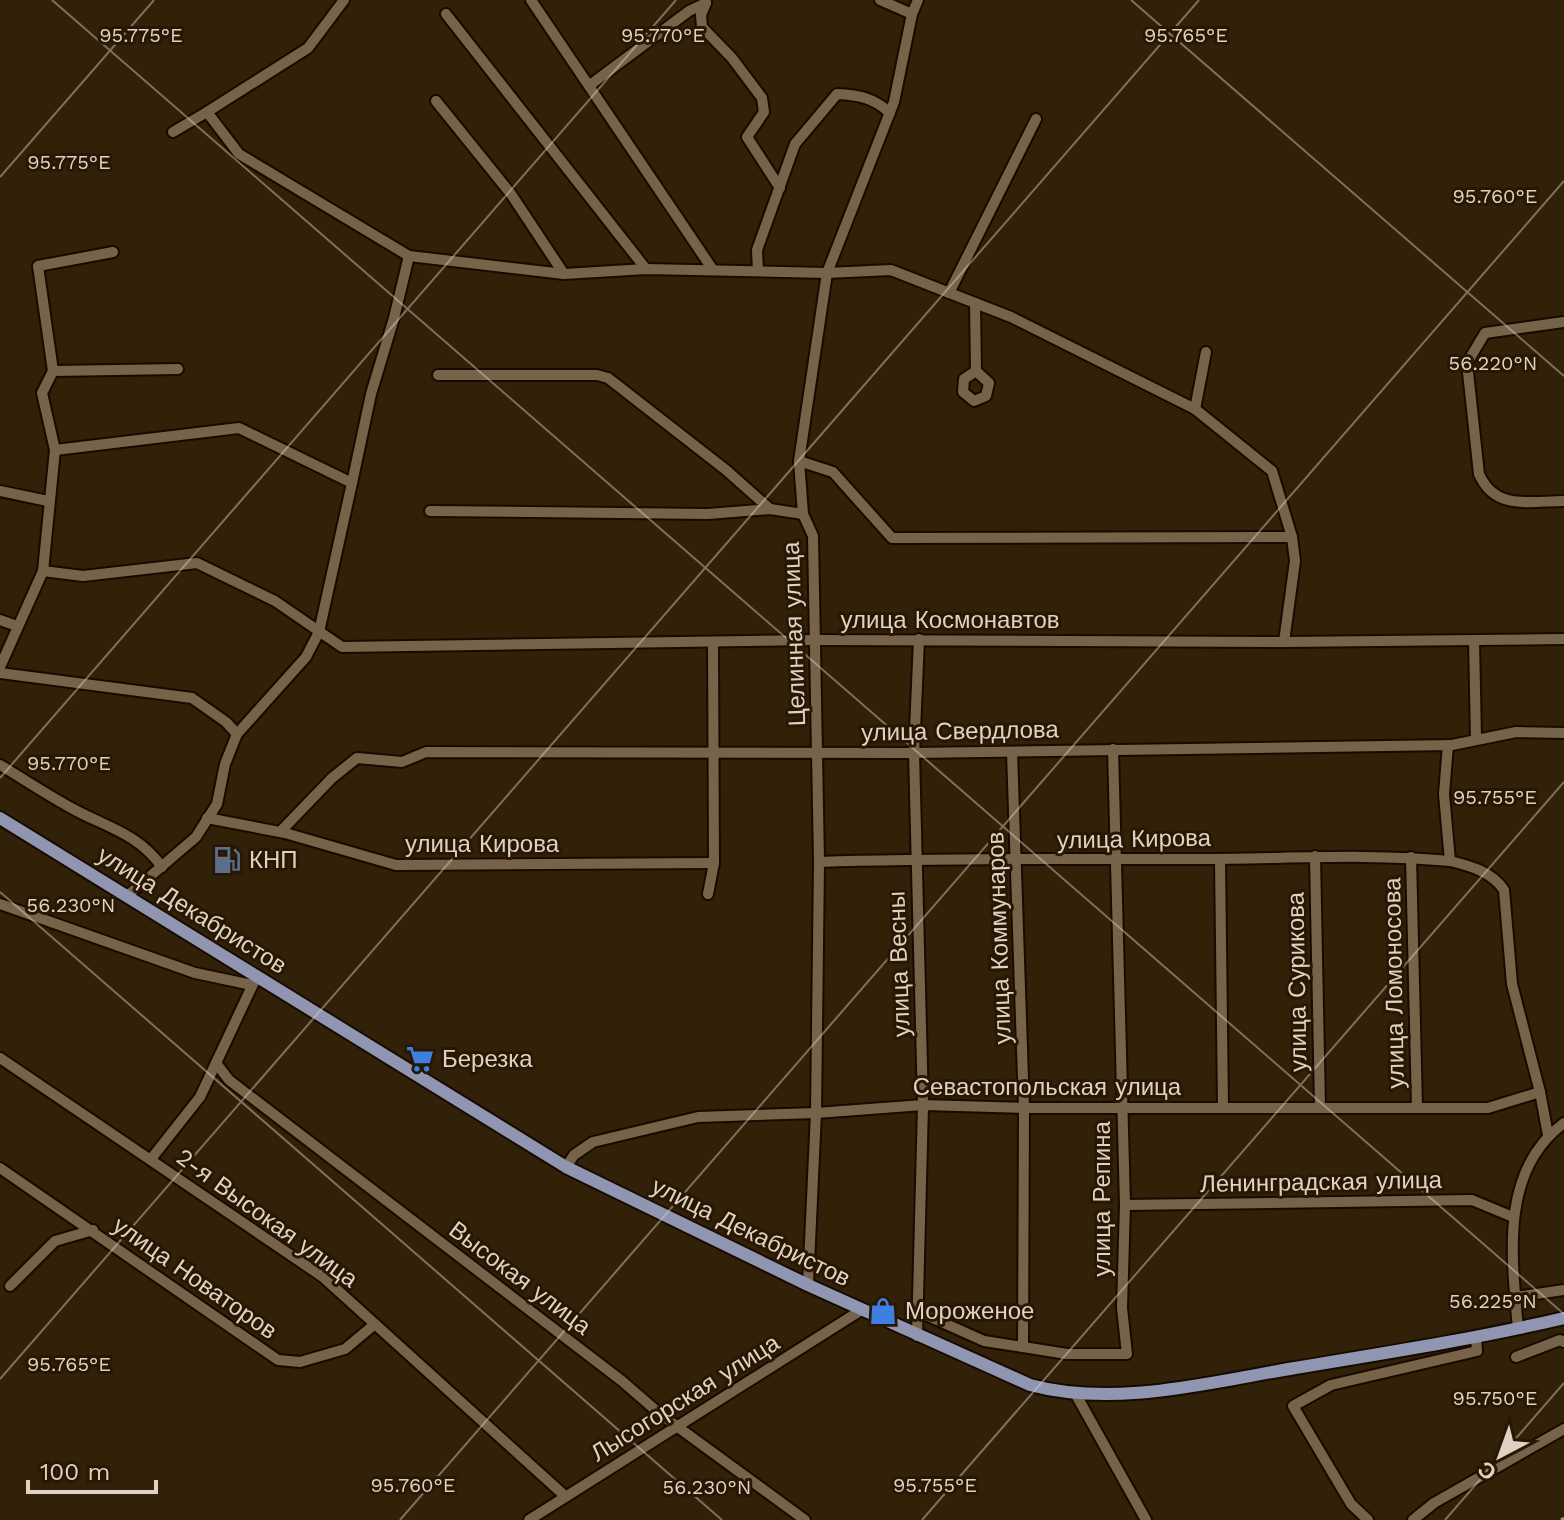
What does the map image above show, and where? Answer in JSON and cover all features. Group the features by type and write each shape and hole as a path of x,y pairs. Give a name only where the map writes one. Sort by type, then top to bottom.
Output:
{"main road":[{"name":"улица Декабристов","path":"0,818 127,896 254,981 566,1167 808,1285 1030,1385 1056,1392 1102,1395 1169,1389 1476,1337 1564,1318"}],"street":[{"path":"173,132 308,48 344,0"},
{"path":"531,0 713,270"},
{"path":"880,0 912,14"},
{"name":"Целинная улица","path":"808,1285 816,1113 818,752 813,536 803,514 799,461 827,273 890,113 912,14 918,0"},
{"path":"590,85 689,11 709,1"},
{"path":"709,1 701,15 702,27 732,58 762,98 764,112 747,137 780,188"},
{"path":"446,14 646,269"},
{"path":"758,271 757,250 795,144 837,94 861,96 878,102 890,113"},
{"path":"436,101 511,194 564,274"},
{"path":"207,112 239,154 409,256 564,274 646,269 827,273 891,270 1011,317 1195,409 1272,471 1292,537 1295,561 1284,642"},
{"path":"949,293 1036,119"},
{"path":"0,667 43,571 55,450 42,393 53,371 38,266 113,252"},
{"path":"127,896 196,837 217,804 225,764 237,734 306,657 319,632 371,394 409,256"},
{"path":"975,303 976,371"},
{"path":"1564,322 1485,333 1467,363 1479,474 1484,487 1494,496 1507,500 1564,501"},
{"path":"1195,409 1206,352"},
{"path":"53,371 178,369"},
{"path":"438,375 597,375 608,378 726,470 770,509"},
{"path":"55,450 239,428 352,483"},
{"path":"799,461 833,472 892,538 1292,537"},
{"path":"0,491 48,501"},
{"path":"430,511 708,514 770,509 803,514"},
{"name":"улица Космонавтов","path":"43,571 83,576 197,563 275,601 342,647 919,639 1284,642 1564,639"},
{"path":"0,620 17,626"},
{"name":"улица Весны","path":"917,1336 923,1105 914,753 919,639"},
{"path":"1474,640 1476,739"},
{"path":"708,894 714,863 713,642"},
{"path":"0,673 192,698 226,722 237,734"},
{"name":"улица Свердлова","path":"280,832 332,778 357,758 402,762 426,752 914,753 1448,745 1516,732 1564,733"},
{"path":"1448,745 1444,794 1450,861"},
{"name":"улица Репина","path":"1023,1347 1067,1354 1127,1354 1122,1308 1125,1205 1113,749"},
{"name":"улица Коммунаров","path":"1012,752 1024,1108 1023,1347"},
{"path":"0,765 74,809 134,838 150,851 162,867"},
{"name":"улица Кирова","path":"207,818 280,832 396,865 714,863"},
{"name":"улица Сурикова","path":"1315,856 1320,1107"},
{"name":"улица Кирова","path":"819,862 1411,857 1450,861 1487,873 1504,890 1512,984 1548,1135"},
{"name":"улица Ломоносова","path":"1411,857 1417,1108"},
{"path":"1220,859 1223,1107"},
{"path":"0,904 195,973 254,981 200,1097 151,1159"},
{"name":"2-я Высокая улица","path":"0,1058 323,1277 565,1496"},
{"name":"Высокая улица","path":"216,1063 229,1080 622,1381 660,1414 805,1520"},
{"path":"207,1082 229,1080"},
{"name":"Севастопольская улица","path":"566,1167 574,1155 593,1142 698,1117 923,1105 1024,1108 1488,1108 1540,1092"},
{"path":"1518,1329 1513,1217 1521,1178 1548,1135 1564,1123"},
{"name":"улица Новаторов","path":"0,1168 278,1360 300,1362 345,1349 375,1324"},
{"name":"Ленинградская улица","path":"1125,1205 1472,1200 1513,1217"},
{"path":"10,1286 55,1241 93,1230"},
{"path":"1515,1297 1564,1290"},
{"name":"Лысогорская улица","path":"529,1520 546,1515 565,1496 680,1427 863,1309"},
{"path":"917,1311 984,1341 1023,1347"},
{"path":"1368,1520 1351,1504 1293,1406 1331,1385 1477,1351 1476,1337"},
{"path":"1516,1357 1560,1340 1564,1342"},
{"path":"1075,1393 1146,1520"},
{"path":"1413,1520 1434,1503 1564,1429"}],"place":[{"name":"КНП","path":"227,860"},
{"name":"Березка","path":"420,1059"},
{"name":"Мороженое","path":"883,1311"}]}
